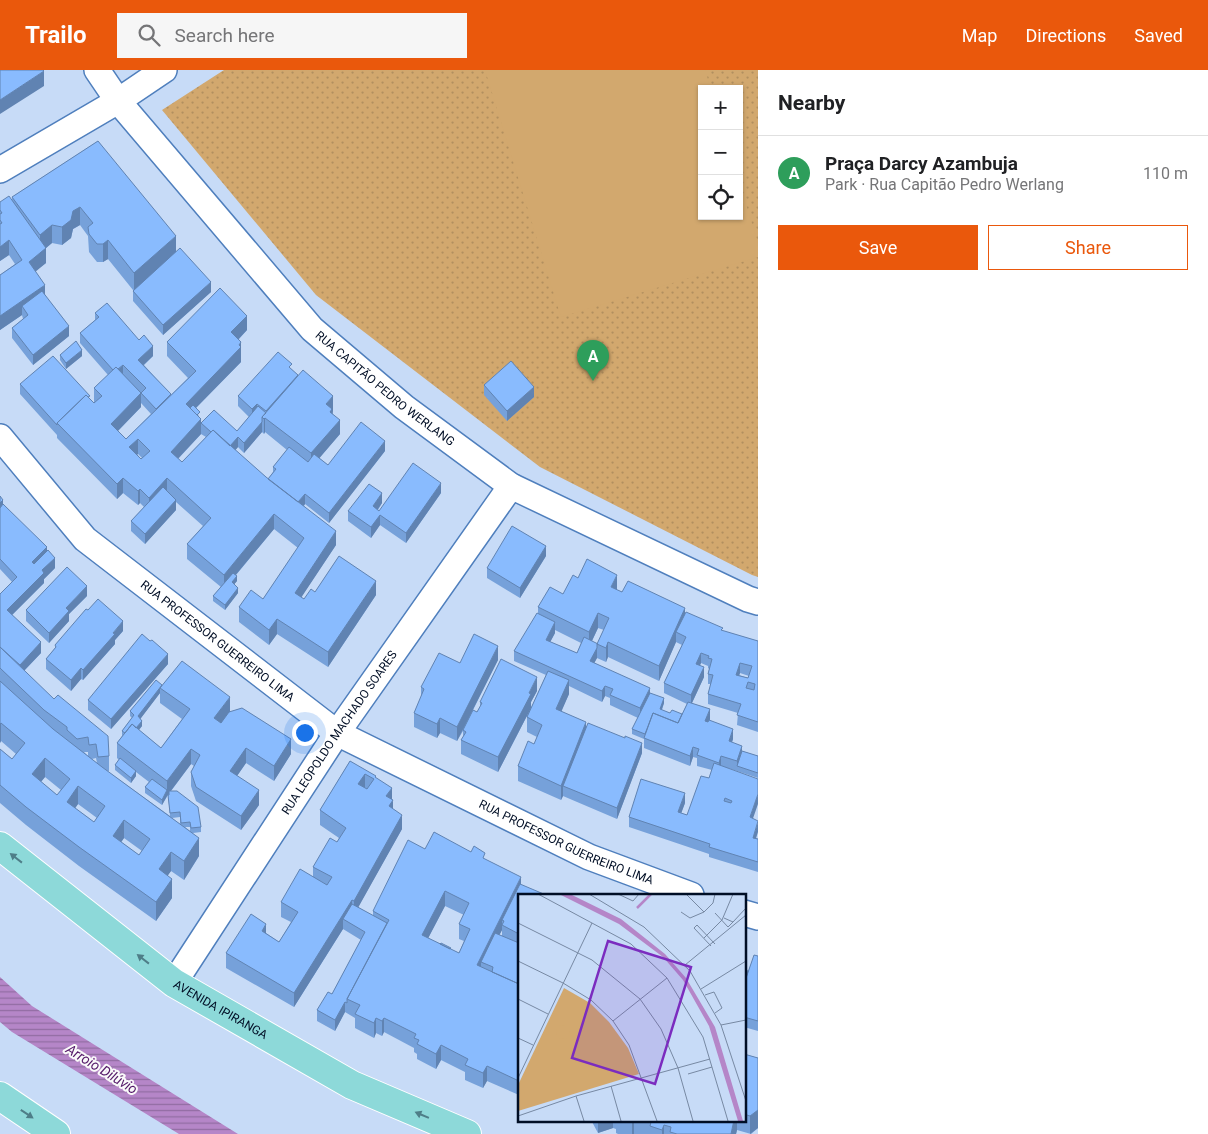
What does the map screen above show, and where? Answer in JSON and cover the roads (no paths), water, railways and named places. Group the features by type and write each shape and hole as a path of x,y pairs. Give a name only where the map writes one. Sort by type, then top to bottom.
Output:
{"main road":[{"name":"AVENIDA IPIRANGA","path":"0,846 174,983 352,1085 467,1134"},
{"path":"0,1096 54,1134"}],"street":[{"name":"RUA CAPITÃO PEDRO WERLANG","path":"97,70 118,101 312,328 404,408 511,486 748,599 758,602"},
{"path":"0,170 118,101 164,70"},
{"name":"RUA PROFESSOR GUERREIRO LIMA","path":"0,437 85,540 337,733 589,856 688,894"},
{"name":"RUA LEOPOLDO MACHADO SOARES","path":"174,983 337,733 511,486"}],"water":[{"name":"Arroio Dilúvio","path":"0,977 32,1006 238,1134 179,1134 12,1032 0,1022"}],"place":[{"name":"Praça Darcy Azambuja","path":"593,381"}]}
